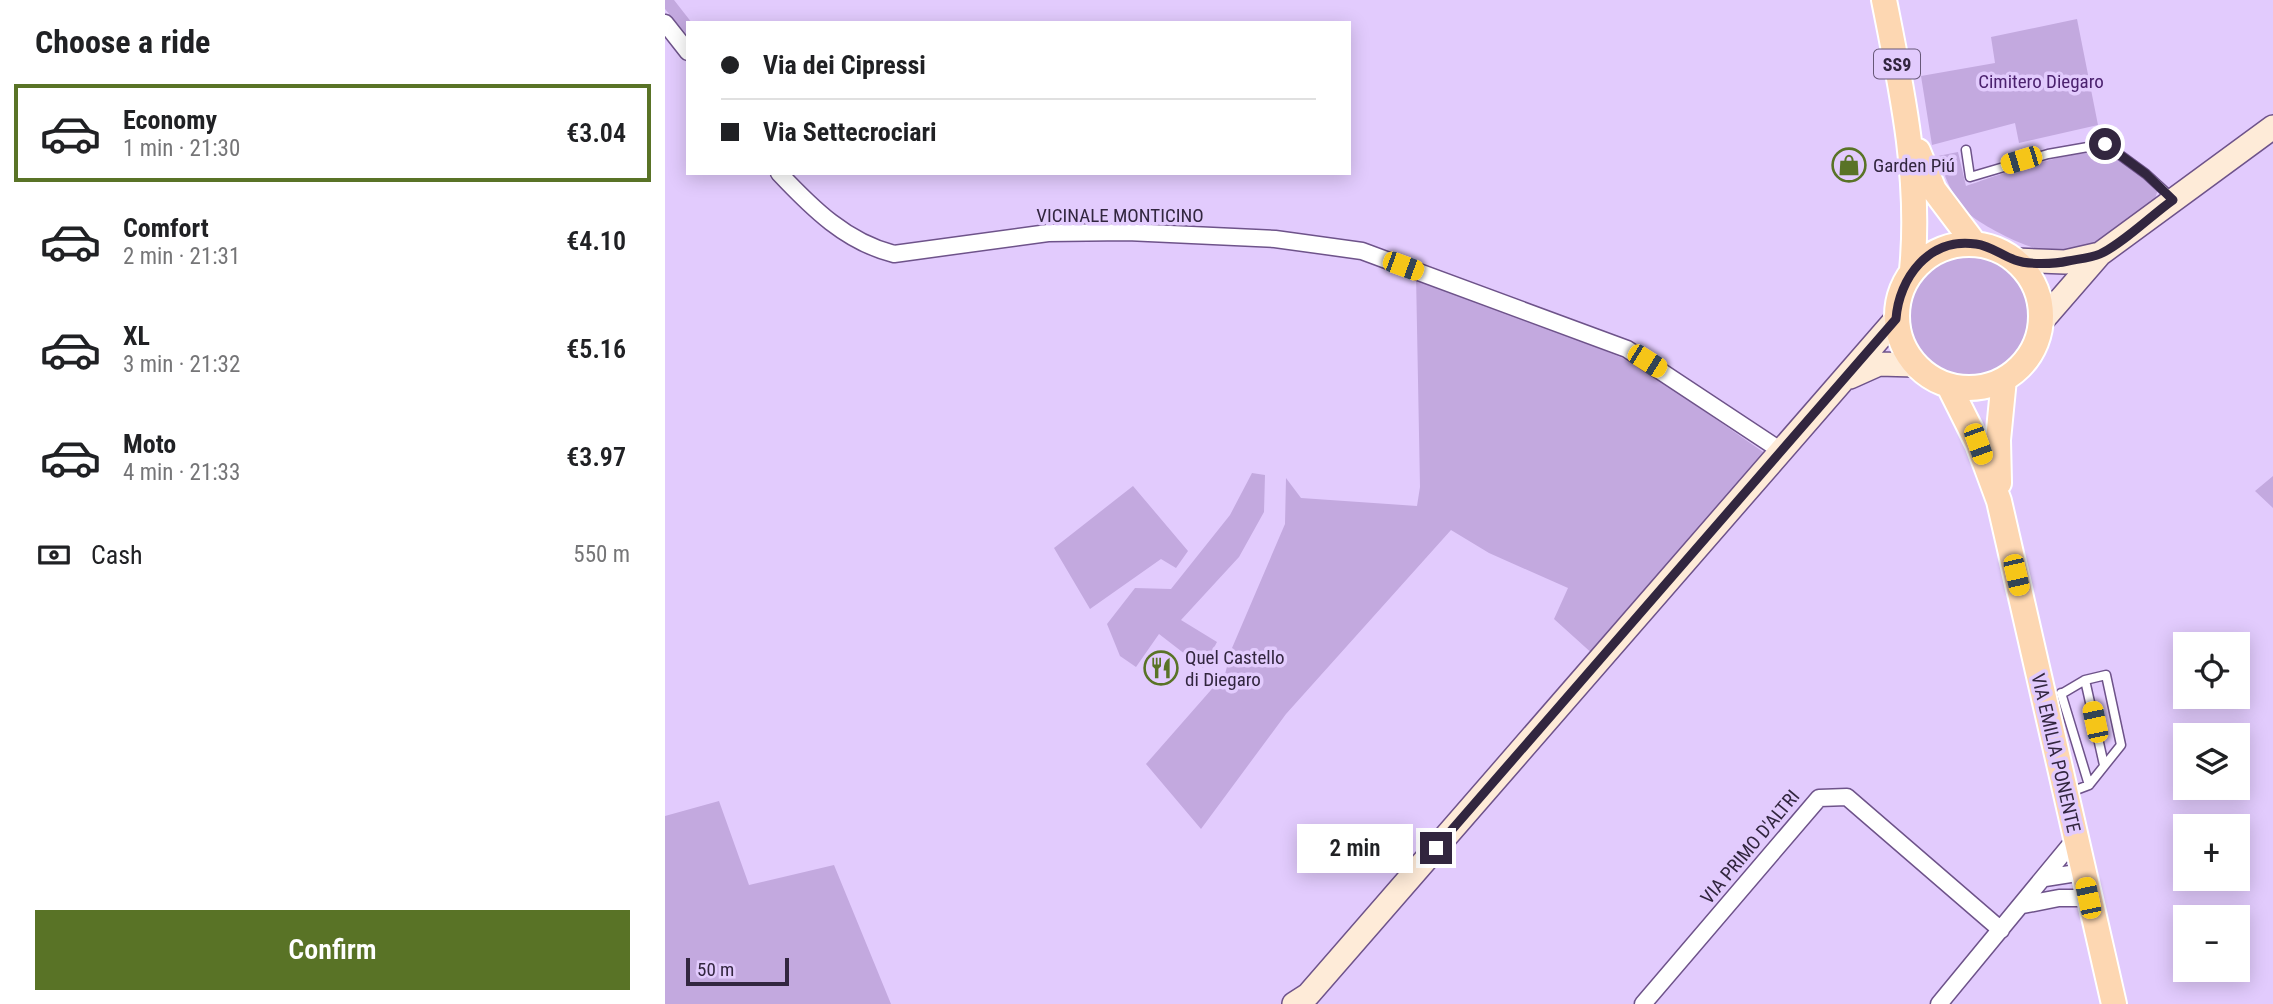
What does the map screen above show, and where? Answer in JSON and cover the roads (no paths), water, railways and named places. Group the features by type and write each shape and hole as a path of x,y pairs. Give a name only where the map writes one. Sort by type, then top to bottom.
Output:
{"main road":[{"name":"SS9","path":"1884,0 1909,127"},
{"path":"1909,127 1934,190 1974,243"},
{"path":"1909,127 1916,227 1912,270"},
{"path":"2041,322 2040,299 2031,278 2016,261 1996,248 1974,243 1940,250 1929,255 1912,270 1903,285 1896,319 1902,344 1915,365 1931,377 1949,386 1987,386 2004,379 2022,365 2029,355 2041,322 2100,254 2273,127"},
{"path":"2016,261 2065,262 2100,254"},
{"path":"1294,1004 1308,995 1896,319"},
{"path":"1844,380 1863,369 1879,364 1915,365"},
{"name":"VIA EMILIA PONENTE","path":"1999,501 1999,440 2004,379"},
{"name":"VIA EMILIA PONENTE","path":"1949,386 1978,444 1999,501 2053,695 2065,794 2114,1004"}],"street":[{"path":"665,23 686,49"},
{"name":"VICINALE MONTICINO","path":"781,175 836,228 870,248 894,254 1048,233 1127,232 1275,239 1361,251 1627,349 1783,452"},
{"name":"VIA PRIMO D'ALTRI","path":"1643,1004 1819,798 1847,797 2001,930"},
{"path":"1939,1004 2075,839"},
{"path":"2045,878 2083,872"},
{"path":"2059,898 2083,872"},
{"path":"2023,905 2059,898 2088,898"}],"lane":[{"path":"1966,150 1970,177 2048,154 2105,144 2146,174 2173,200"},
{"path":"2065,794 2089,785 2121,745 2106,675 2085,680 2053,695 2089,785"},
{"path":"2085,680 2104,765"}],"place":[{"name":"Garden Piú","path":"1849,165"},
{"name":"Quel Castello di Diegaro","path":"1161,668"}],"park label":[{"name":"Cimitero Diegaro","path":"2041,81"}]}
